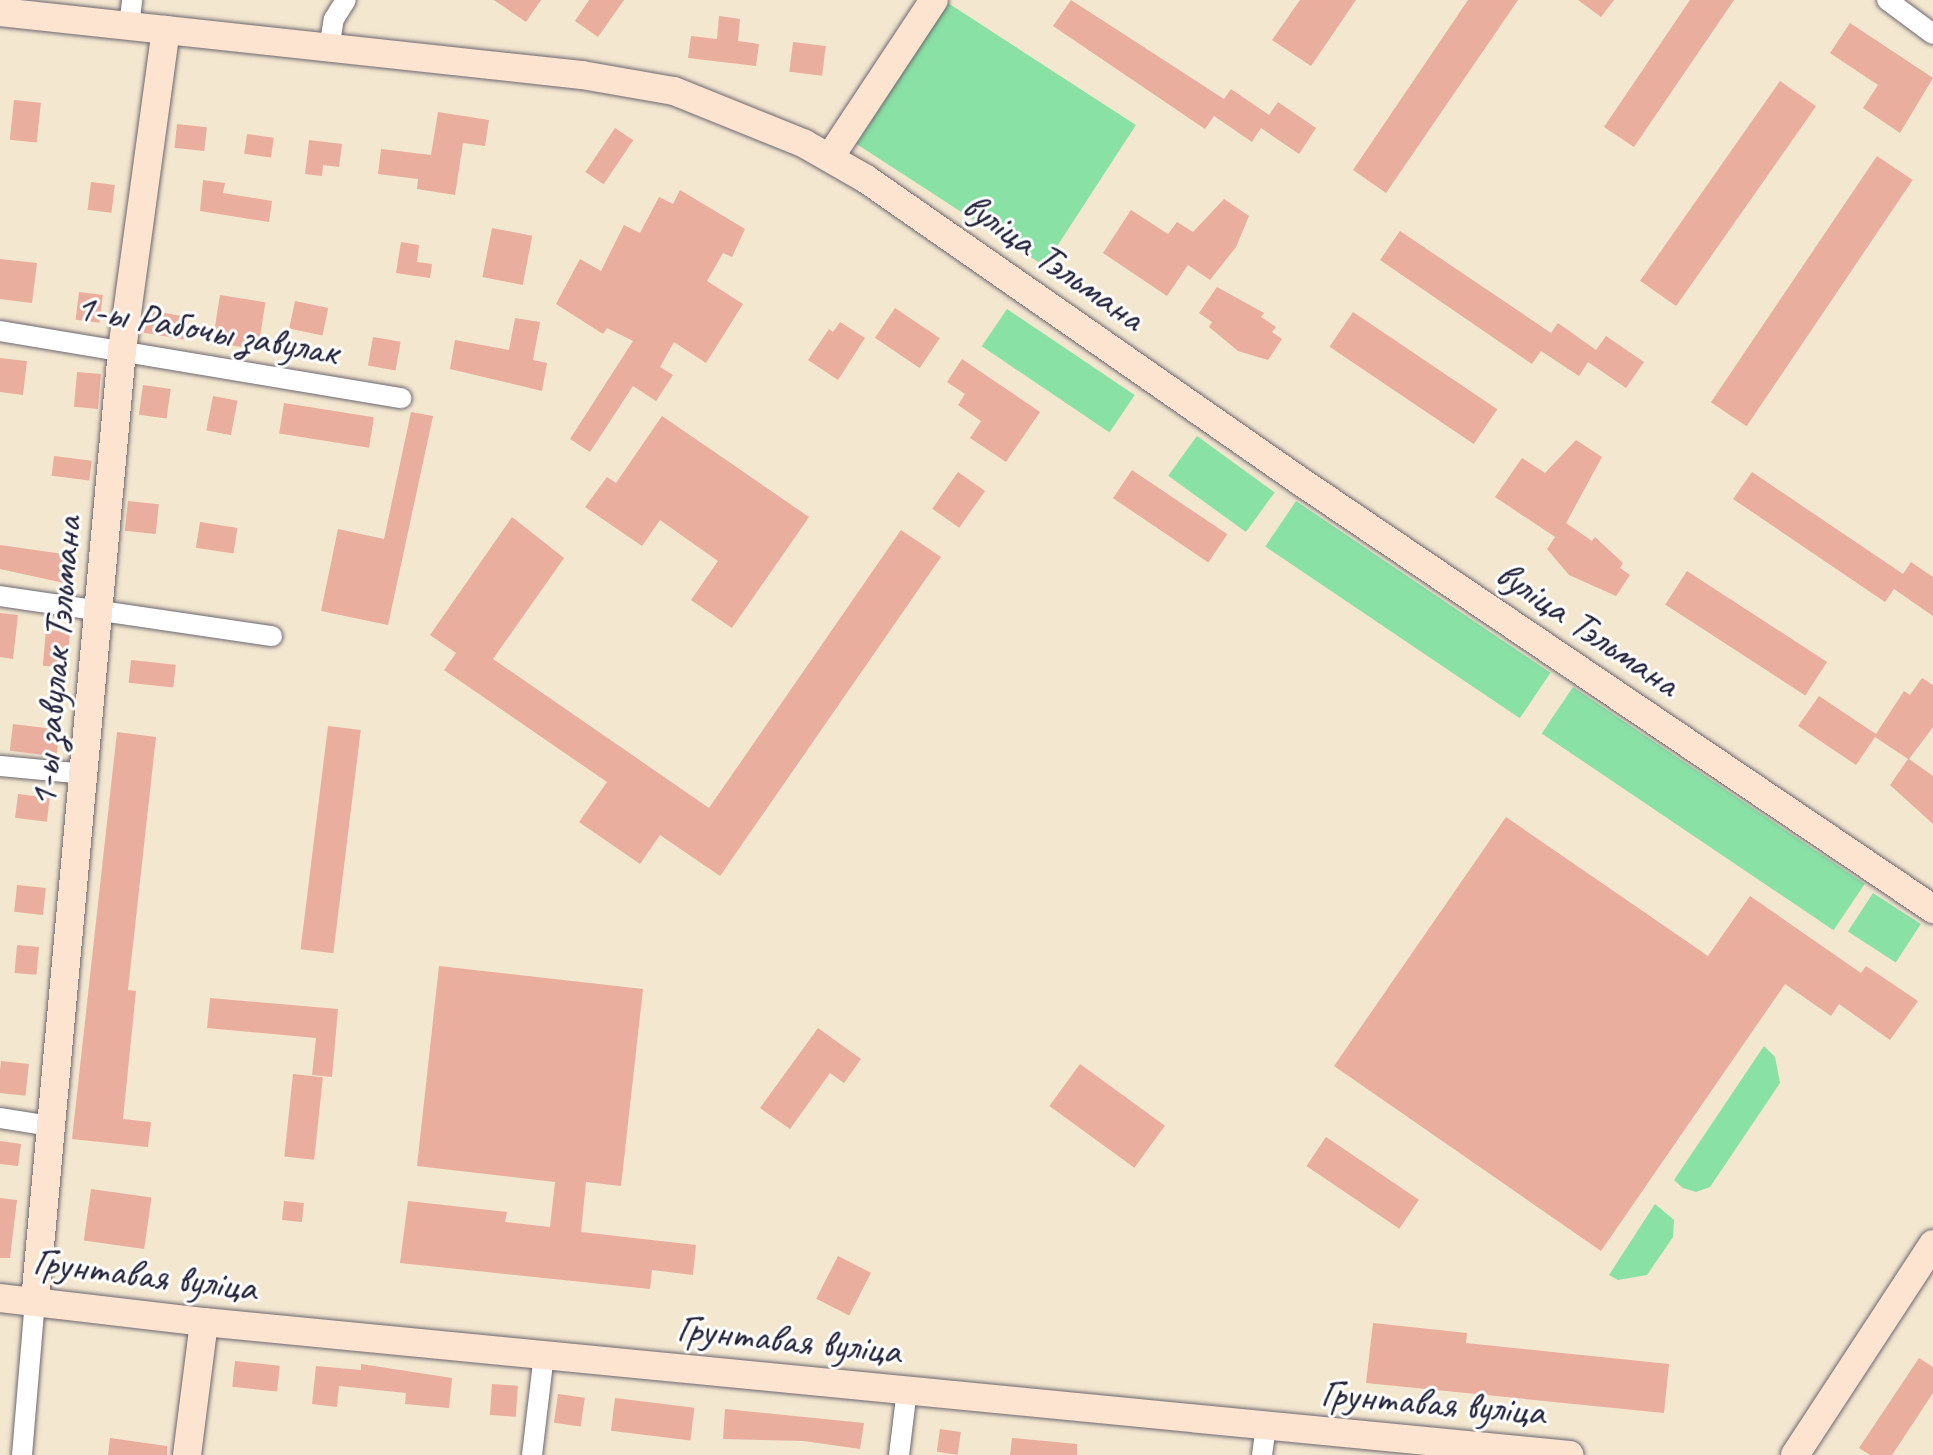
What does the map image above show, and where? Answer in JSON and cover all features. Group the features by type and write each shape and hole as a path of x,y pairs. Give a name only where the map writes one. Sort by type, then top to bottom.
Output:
{"main road":[{"path":"830,157 934,0"},
{"name":"вуліца Тэльмана","path":"0,12 131,13 166,30 582,75 674,91 755,121 830,157 1933,909"},
{"name":"1-ы завулак Тэльмана","path":"35,1301 87,774 122,350 166,30"},
{"path":"1795,1455 1933,1244"},
{"name":"Грунтавая вуліца","path":"0,1298 204,1322 907,1390 1264,1441 1570,1455"},
{"path":"187,1455 204,1322"}],"street":[{"path":"329,49 334,19 346,0"},
{"path":"1887,0 1933,34"},
{"name":"1-ы Рабочы завулак","path":"0,331 401,398"},
{"path":"0,596 272,636"},
{"path":"0,766 87,774"},
{"path":"0,1118 50,1126"},
{"path":"22,1455 35,1301"},
{"path":"532,1455 544,1355"},
{"path":"899,1455 907,1390"}],"green space":[{"path":"948,3 1136,125 1044,266 857,144"},
{"path":"1007,309 1135,395 1110,432 982,346"},
{"path":"1197,436 1275,492 1246,532 1168,476"},
{"path":"1296,501 1551,673 1520,718 1265,547"},
{"path":"1573,687 1865,884 1834,930 1542,733"},
{"path":"1873,893 1921,924 1896,963 1848,932"},
{"path":"1764,1046 1775,1057 1780,1083 1710,1187 1696,1192 1683,1188 1674,1180"},
{"path":"1655,1204 1674,1220 1673,1237 1647,1275 1618,1280 1609,1275"}],"building":[{"path":"494,0 541,0 526,22"},
{"path":"589,0 624,0 598,37 575,21"},
{"path":"1071,0 1224,99 1231,89 1269,115 1278,102 1316,128 1299,154 1261,128 1252,142 1214,116 1205,129 1053,26"},
{"path":"1300,0 1356,0 1311,66 1272,40"},
{"path":"1468,0 1518,0 1386,193 1353,170"},
{"path":"1578,0 1614,0 1601,17"},
{"path":"1690,0 1734,0 1634,147 1604,127"},
{"path":"719,16 740,19 738,41 759,44 756,66 688,58 691,36 717,39"},
{"path":"1850,23 1933,78 1900,133 1863,108 1878,85 1830,53"},
{"path":"793,42 826,46 822,76 789,72"},
{"path":"1780,81 1816,106 1676,306 1640,281"},
{"path":"14,100 41,103 37,143 10,140"},
{"path":"438,112 489,120 485,146 463,143 455,195 417,189 418,179 378,174 381,149 431,155"},
{"path":"177,124 207,127 204,151 174,148"},
{"path":"615,128 633,140 604,184 585,172"},
{"path":"247,134 274,138 271,158 244,154"},
{"path":"309,140 342,144 339,167 323,165 322,176 305,174"},
{"path":"1877,156 1913,180 1747,426 1711,402"},
{"path":"203,180 225,183 223,193 272,201 269,222 200,211"},
{"path":"91,182 115,185 111,213 88,210"},
{"path":"680,190 745,229 732,257 723,253 707,281 743,304 706,363 674,342 660,367 673,375 656,401 633,386 590,452 570,439 633,341 607,328 603,334 556,304 580,259 601,271 624,225 640,233 659,197 673,204"},
{"path":"1224,199 1249,216 1236,247 1210,280 1188,265 1167,296 1103,253 1131,210 1168,234 1177,222 1193,232"},
{"path":"492,228 532,236 523,285 482,277"},
{"path":"1400,231 1551,333 1558,323 1596,350 1606,336 1644,362 1626,388 1588,362 1579,376 1541,351 1532,364 1380,260"},
{"path":"401,242 419,245 417,262 432,264 430,278 396,273"},
{"path":"0,259 37,263 32,303 0,299"},
{"path":"1217,287 1264,313 1261,317 1276,327 1272,332 1282,339 1268,360 1238,351 1209,327 1212,322 1199,313"},
{"path":"79,292 103,295 99,323 76,320"},
{"path":"220,295 265,302 258,350 212,342"},
{"path":"295,301 328,308 322,335 289,328"},
{"path":"895,308 940,338 920,368 875,338"},
{"path":"148,310 187,317 183,340 144,333"},
{"path":"1353,312 1497,409 1474,444 1330,347"},
{"path":"515,318 540,322 533,360 547,363 542,391 450,369 455,340 509,350"},
{"path":"840,322 865,338 838,380 808,360 829,329 833,332"},
{"path":"373,337 401,342 396,370 368,366"},
{"path":"0,358 27,361 23,395 0,392"},
{"path":"962,359 1040,412 1006,462 970,438 981,421 958,405 965,394 947,382"},
{"path":"77,372 101,374 98,409 74,407"},
{"path":"143,385 171,389 167,419 139,415"},
{"path":"213,396 238,401 231,435 206,430"},
{"path":"284,403 374,417 369,448 279,434"},
{"path":"411,412 433,416 388,625 321,611 338,529 384,539"},
{"path":"662,416 809,517 732,628 691,600 718,561 660,520 642,546 585,507 607,477 616,483"},
{"path":"1576,440 1602,457 1566,523 1592,541 1595,537 1623,563 1620,568 1630,575 1616,596 1569,575 1547,549 1555,537 1495,497 1522,458 1545,473"},
{"path":"54,456 92,461 89,480 52,476"},
{"path":"1132,470 1227,534 1208,562 1113,498"},
{"path":"958,472 985,491 959,528 932,509"},
{"path":"1752,472 1903,574 1911,562 1933,577 1933,616 1894,589 1885,602 1733,499"},
{"path":"128,501 159,504 156,534 125,531"},
{"path":"512,517 564,558 493,659 709,808 901,530 941,557 720,876 660,835 640,864 579,822 607,782 444,670 456,653 430,635"},
{"path":"200,522 238,528 233,554 196,548"},
{"path":"0,545 77,556 73,585 0,569"},
{"path":"1687,571 1827,662 1805,696 1665,605"},
{"path":"0,613 18,615 13,659 0,657"},
{"path":"46,630 70,632 67,668 43,666"},
{"path":"131,660 176,665 173,688 129,683"},
{"path":"1922,678 1933,685 1933,727 1909,759 1933,776 1933,824 1890,785 1908,759 1875,737 1856,765 1798,726 1819,696 1876,734 1904,691 1910,695"},
{"path":"13,724 60,730 56,757 10,751"},
{"path":"328,726 361,730 333,953 301,949"},
{"path":"117,732 156,737 128,990 136,991 123,1119 151,1122 148,1147 72,1139"},
{"path":"18,794 50,798 47,822 15,818"},
{"path":"1506,817 1708,956 1750,896 1861,973 1866,966 1918,1001 1890,1040 1839,1004 1831,1016 1785,984 1601,1251 1334,1066"},
{"path":"17,885 46,888 43,915 14,912"},
{"path":"17,945 39,947 36,975 15,973"},
{"path":"439,966 643,989 621,1186 586,1182 581,1232 696,1245 693,1275 652,1270 650,1289 400,1263 408,1201 507,1212 505,1222 550,1227 555,1182 417,1166"},
{"path":"210,998 338,1009 332,1077 312,1075 316,1038 207,1028"},
{"path":"818,1028 861,1059 844,1083 830,1073 790,1129 760,1108"},
{"path":"1,1061 29,1064 26,1096 0,1093"},
{"path":"1080,1064 1165,1126 1134,1168 1049,1106"},
{"path":"293,1074 323,1077 314,1160 284,1157"},
{"path":"1326,1137 1419,1200 1399,1229 1306,1166"},
{"path":"0,1141 21,1144 18,1166 0,1164"},
{"path":"91,1189 151,1197 144,1249 84,1240"},
{"path":"0,1198 17,1200 10,1258 0,1258"},
{"path":"284,1201 304,1203 302,1222 282,1220"},
{"path":"838,1256 871,1273 849,1316 816,1299"},
{"path":"1373,1323 1467,1333 1466,1343 1669,1364 1664,1413 1366,1383"},
{"path":"1919,1358 1933,1367 1933,1393 1892,1455 1870,1455 1859,1448"},
{"path":"235,1361 280,1366 277,1392 232,1387"},
{"path":"361,1364 452,1378 449,1408 405,1404 406,1393 339,1386 337,1407 312,1404 316,1366 361,1370"},
{"path":"492,1384 518,1386 516,1417 490,1415"},
{"path":"558,1394 585,1398 581,1426 554,1423"},
{"path":"615,1398 694,1408 690,1441 611,1431"},
{"path":"725,1409 864,1423 860,1449 804,1441 723,1439"},
{"path":"940,1429 961,1432 958,1455 937,1452"},
{"path":"110,1438 167,1446 167,1455 108,1455"},
{"path":"1012,1438 1077,1444 1077,1455 1010,1455"}]}
